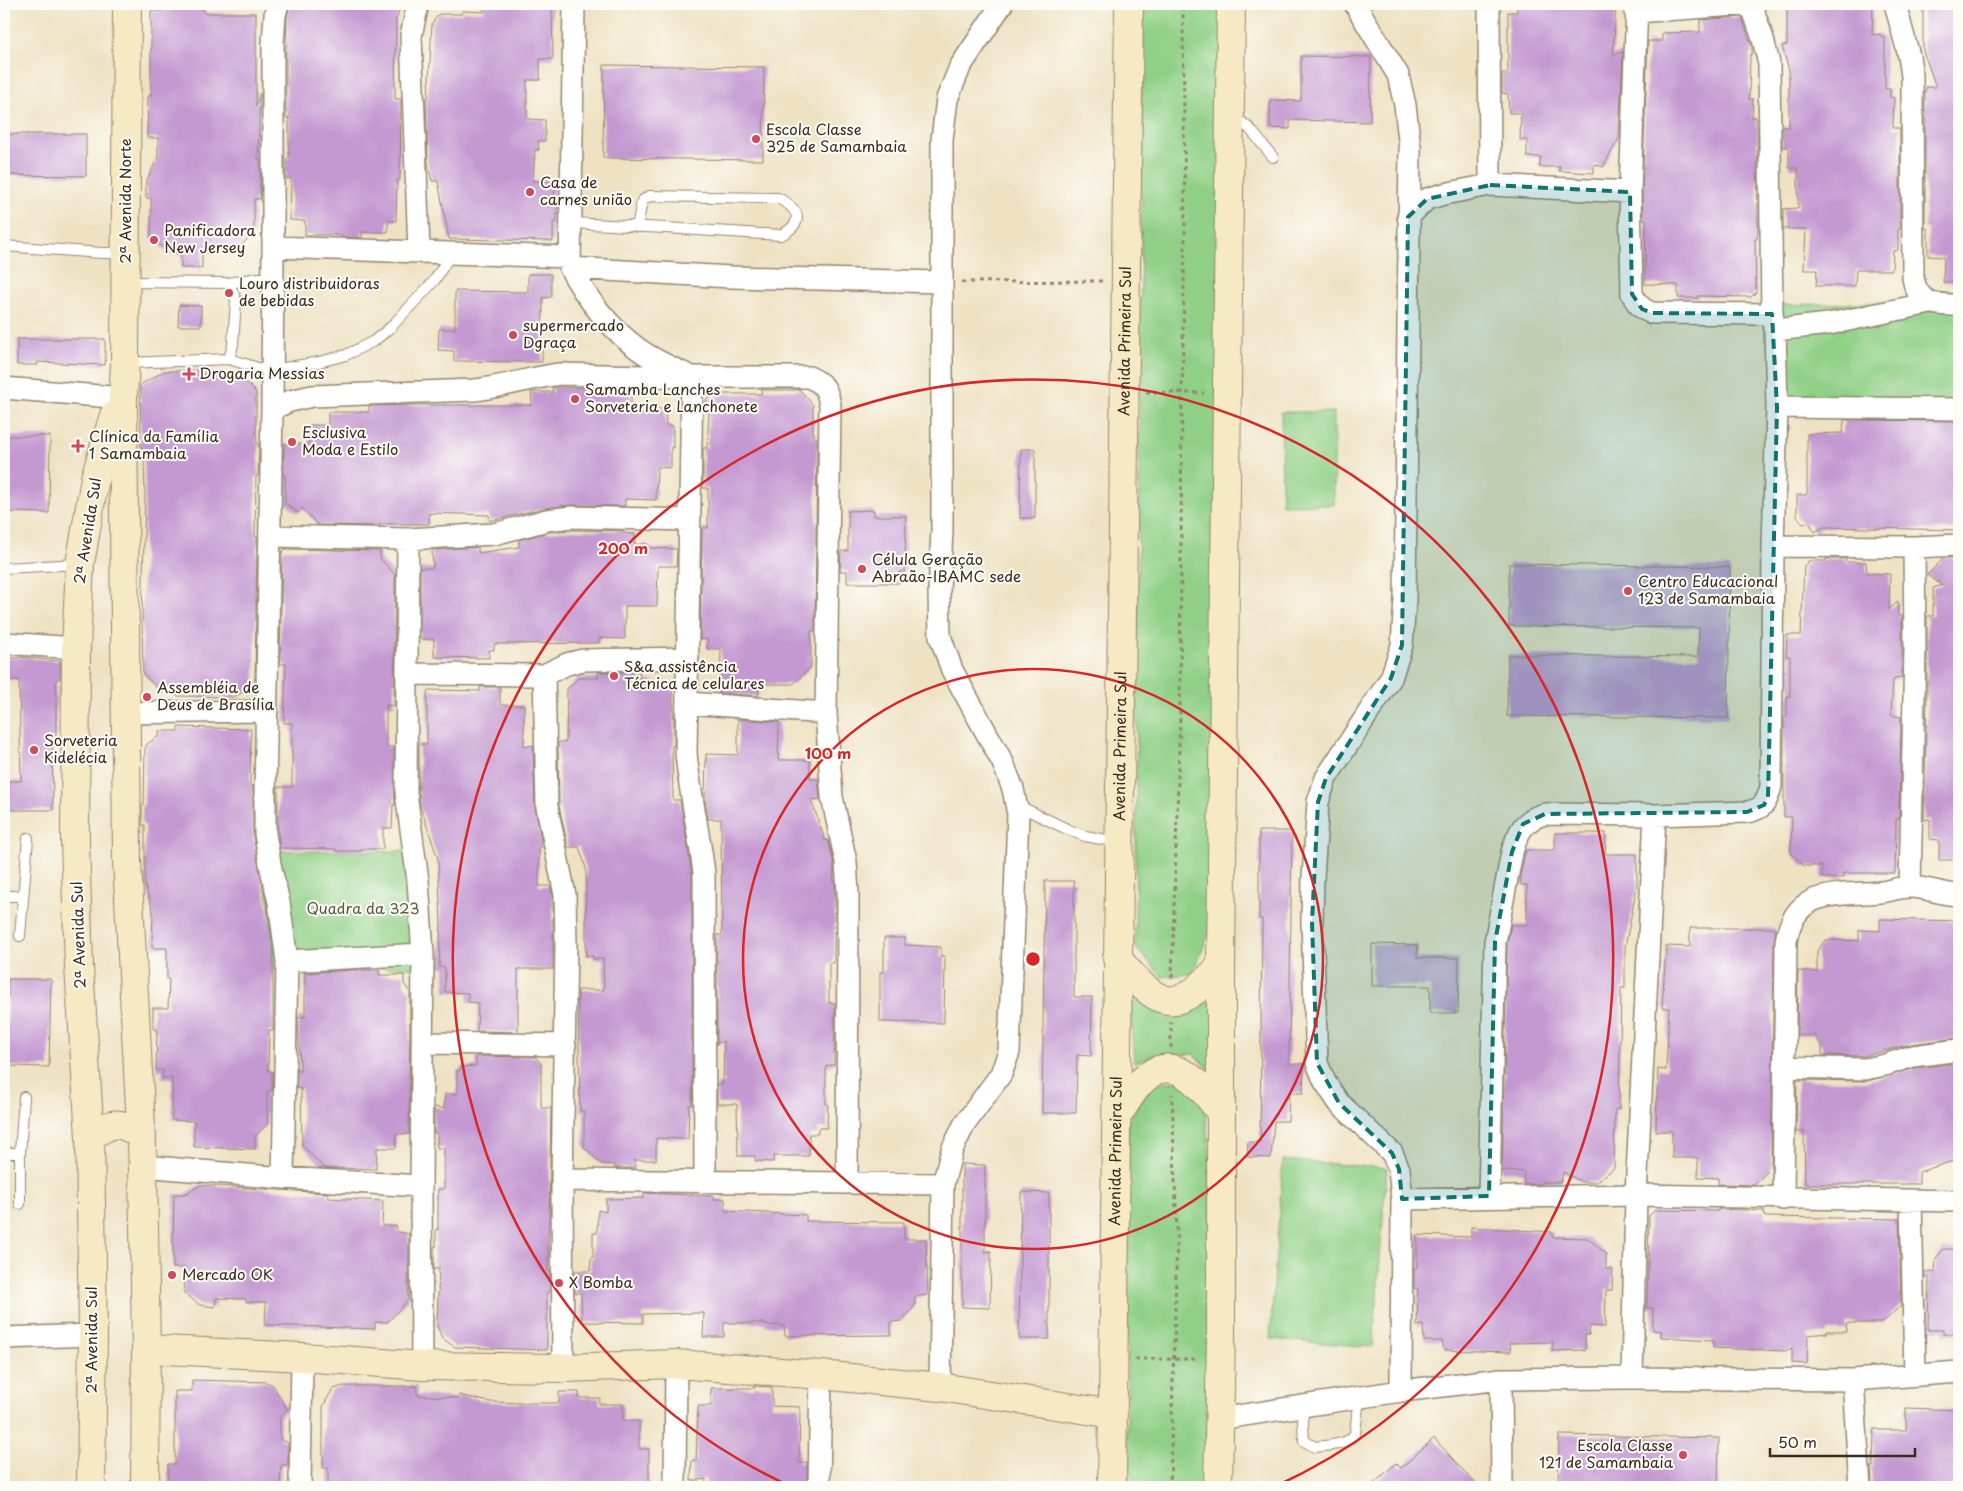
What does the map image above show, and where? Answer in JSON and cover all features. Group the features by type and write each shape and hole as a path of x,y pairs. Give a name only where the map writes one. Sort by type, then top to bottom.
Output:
{"street":[{"name":"2ᵃ Avenida Norte","path":"123,398 125,363 127,4"},
{"path":"278,4 275,15 273,43 272,408 265,834 279,902 287,961 283,1178"},
{"path":"418,4 411,36 419,251"},
{"path":"574,4 569,263 588,296 615,328 637,348 654,360 692,377"},
{"path":"940,1387 943,1184 952,1150 964,1125 1001,1074 1009,1052 1018,814 1013,789 1004,763 952,670 940,636 939,591 942,531 942,139 947,99 960,67 1002,4"},
{"name":"Avenida Primeira Sul","path":"1112,1487 1129,4"},
{"path":"1218,1487 1221,965 1231,4"},
{"path":"1356,4 1398,76 1406,105 1410,148 1405,600 1402,645 1391,678 1326,778 1318,802 1312,922 1316,1063 1325,1082 1339,1103 1392,1153 1399,1169 1402,1199 1401,1391"},
{"path":"1489,4 1490,185"},
{"path":"1489,1196 1494,942 1517,837 1524,824 1535,816 1545,814 1655,815 1757,810 1764,806 1770,786 1777,406 1774,322 1768,64 1763,39 1751,4 1636,8 1630,192 1632,294 1642,309 1652,313 1774,322 1829,324 1930,303 1959,305"},
{"path":"1895,4 1910,56 1912,76 1914,288 1930,303"},
{"path":"1408,217 1428,199 1490,185 1630,192"},
{"path":"273,246 452,252 732,277 941,282"},
{"path":"272,408 290,401 312,396 474,390 495,388 558,374 809,377 821,383 827,392 830,405 826,713 832,797 846,862 848,893 847,1182"},
{"path":"692,377 686,753 690,794 698,830 704,874 706,1182"},
{"path":"4,388 123,398"},
{"name":"2ᵃ Avenida Sul","path":"91,1487 93,1336 90,1137 79,967 75,842 76,648 80,564 95,478 113,419 123,398"},
{"name":"2ᵃ Avenida Sul","path":"123,398 127,862 143,1166 146,1349 144,1487"},
{"path":"1777,406 1959,409"},
{"path":"270,536 408,538 494,534 547,520 571,517 689,520"},
{"path":"408,538 406,793 418,881 423,954 420,1186 422,1366"},
{"path":"1773,546 1914,547 1959,545"},
{"path":"1910,887 1915,647 1914,547"},
{"path":"4,643 76,648"},
{"path":"407,674 544,674 567,664 583,660 688,658"},
{"path":"544,674 547,807 565,895 565,1045 562,1180 563,1368"},
{"path":"687,704 826,713"},
{"path":"127,713 267,711"},
{"path":"1632,1378 1636,1195 1655,815"},
{"path":"1783,1199 1786,941 1787,932 1796,912 1808,902 1838,894 1881,892 1910,887 1959,895"},
{"path":"287,961 423,954"},
{"path":"1117,958 1139,984 1157,997 1171,1001 1189,996 1204,985 1221,965"},
{"path":"423,1043 565,1045"},
{"path":"1784,1067 1865,1069 1913,1056 1959,1050"},
{"path":"1117,1116 1141,1081 1156,1071 1171,1068 1189,1076 1202,1087 1221,1113"},
{"path":"90,1137 108,1125 119,1124 129,1127 142,1136"},
{"path":"143,1166 283,1178 420,1186"},
{"path":"562,1180 943,1184"},
{"path":"1402,1199 1489,1196 1636,1195 1959,1201"},
{"path":"1911,1201 1915,1375"},
{"path":"4,1338 93,1336"},
{"path":"146,1349 302,1357 422,1366 563,1368 676,1364 821,1375 940,1387 1113,1414"},
{"path":"300,1487 302,1357"},
{"path":"675,1487 676,1364"},
{"path":"1218,1419 1401,1391 1502,1379 1853,1380 1959,1372"},
{"path":"819,1487 821,1375"},
{"path":"1502,1379 1502,1487"},
{"path":"1853,1380 1860,1487"}],"lane":[{"path":"1230,113 1250,129 1273,157"},
{"path":"569,223 637,227 781,235 792,229 797,220 796,211 791,205 778,198 649,196 642,201 637,227"},
{"path":"4,246 102,253 126,252"},
{"path":"125,363 229,360 272,370 319,362 346,354 374,341 391,327 434,281 452,252"},
{"path":"125,282 229,283 257,278 272,278"},
{"path":"229,283 236,300 234,345 229,360"},
{"path":"4,568 80,564"},
{"path":"1016,804 1085,836 1119,842"},
{"path":"20,936 28,838"},
{"path":"4,896 22,896"},
{"path":"20,1204 20,1153 24,1097"},
{"path":"4,1152 20,1153"},
{"path":"1302,1406 1304,1440 1315,1447 1348,1441 1353,1438 1359,1398"}],"path":[{"path":"1170,1487 1177,1235 1171,1068 1171,1001 1180,716 1185,239 1183,4"},
{"path":"941,282 1126,281"},
{"path":"1125,392 1227,393"},
{"path":"1114,1358 1220,1359"}],"highlighted area":[{"path":"1490,185 1630,192 1632,294 1642,309 1652,313 1772,314 1777,407 1768,797 1764,805 1747,812 1545,814 1523,824 1512,852 1495,942 1489,1196 1402,1199 1399,1169 1392,1153 1339,1103 1317,1063 1312,922 1318,802 1326,778 1391,678 1402,645 1408,217 1427,199"}],"green space":[{"path":"1143,4 1226,4 1212,926 1192,974 1162,977 1135,947"},
{"path":"1959,301 1959,402 1783,401 1778,305"},
{"path":"1281,412 1334,412 1334,505 1282,505"},
{"name":"Quadra da 323","path":"256,851 420,851 427,967 272,969 270,905"},
{"path":"1129,986 1198,1005 1216,999 1212,1071 1193,1054 1151,1056 1134,1063"},
{"path":"1184,1081 1204,1101 1211,1167 1209,1487 1127,1487 1128,1121 1153,1083"},
{"path":"1283,1160 1387,1168 1373,1347 1270,1339"}],"building":[{"path":"159,4 184,4 184,8 204,9 204,13 256,13 256,107 260,93 258,159 260,159 260,199 254,199 254,233 236,250 223,250 222,253 202,252 202,268 181,268 181,254 168,253 151,237 151,198 146,198 146,182 158,157 158,138 147,138 148,96 151,96 151,11 163,11"},
{"path":"290,4 401,4 396,20 395,99 401,99 400,180 397,180 396,221 388,221 388,232 362,232 362,238 342,237 342,235 305,235 305,221 290,220 291,178 286,179 286,159 289,159 289,118 286,118 286,49 287,17"},
{"path":"483,4 552,4 553,59 540,59 540,80 527,80 527,119 545,120 545,141 538,141 539,150 535,150 533,181 555,181 554,201 557,201 557,211 556,223 553,222 553,241 449,239 438,181 432,181 428,164 426,98 428,98 432,23 439,14 462,14 462,11 484,12"},
{"path":"1517,4 1616,4 1613,55 1623,52 1619,138 1603,167 1594,164 1594,173 1559,171 1560,167 1539,167 1541,157 1527,157 1527,140 1520,140 1521,113 1509,113 1508,94 1502,93 1502,73 1508,73 1508,12 1517,12"},
{"path":"1787,4 1873,4 1872,35 1881,34 1881,37 1885,37 1885,89 1890,89 1890,98 1894,97 1893,128 1900,128 1900,229 1898,229 1898,250 1893,251 1892,270 1856,270 1855,286 1816,286 1817,270 1804,270 1806,229 1783,229 1783,209 1798,208 1798,168 1789,168 1789,147 1782,147 1782,127 1789,127 1789,70 1782,46 1787,45"},
{"path":"1923,4 1959,4 1959,282 1943,282 1944,257 1928,256 1928,229 1925,229 1925,90 1926,87 1936,87 1923,51"},
{"path":"1742,17 1752,48 1752,54 1750,54 1749,99 1753,99 1752,118 1756,117 1757,127 1758,228 1757,239 1755,239 1756,292 1751,297 1698,296 1698,298 1678,298 1678,285 1645,284 1646,219 1643,219 1642,192 1648,41 1662,41 1662,33 1700,32 1700,20"},
{"path":"1301,56 1371,57 1370,122 1290,120 1290,129 1270,128 1270,100 1301,101"},
{"path":"604,65 764,67 763,160 603,158"},
{"path":"4,134 86,134 86,176 4,175"},
{"path":"528,274 551,274 551,297 543,298 542,362 454,361 454,351 438,350 439,329 455,329 455,291 528,292"},
{"path":"179,305 201,306 201,326 178,326"},
{"path":"17,339 105,339 105,365 37,362 38,365 17,365"},
{"path":"164,371 201,371 201,375 239,375 256,392 256,434 257,444 259,444 258,476 256,476 255,678 250,689 233,697 177,696 177,692 161,692 143,674 142,620 145,494 144,454 141,453 140,385"},
{"path":"552,388 593,388 593,393 631,395 631,409 665,409 666,425 673,426 673,448 671,447 671,468 657,467 656,500 625,499 625,506 569,505 544,508 490,521 489,515 429,513 429,524 380,524 380,526 318,525 302,508 298,513 285,503 285,476 283,476 284,444 309,444 309,425 328,425 328,412 369,412 369,406 532,405 531,392 553,392"},
{"path":"762,390 800,390 813,405 813,432 814,438 817,438 815,631 811,631 811,667 793,684 760,684 758,696 720,693 721,649 707,649 707,639 700,639 702,528 708,528 708,488 703,488 703,448 707,448 709,414 706,399 722,394 761,394"},
{"path":"1844,420 1959,421 1959,530 1823,527 1815,532 1809,522 1803,524 1797,516 1797,495 1807,495 1807,434 1843,433"},
{"path":"4,436 50,436 49,513 4,512"},
{"path":"1021,449 1035,449 1035,518 1020,518"},
{"path":"874,510 874,516 906,516 905,572 899,572 899,583 847,583 847,571 840,571 841,551 848,551 848,511"},
{"path":"572,530 624,531 624,533 635,534 635,545 647,544 651,548 677,549 676,566 658,566 657,606 625,606 625,639 599,638 599,643 494,644 494,650 489,650 489,658 434,657 434,639 420,639 420,568 433,568 432,550 478,547 478,553 519,547 519,540 549,532"},
{"path":"285,549 380,551 380,558 395,575 394,706 386,705 386,742 387,747 394,747 395,805 393,805 392,828 383,828 383,849 336,851 336,849 280,848 278,833 278,787 292,787 292,723 284,723 286,664 280,664 282,552"},
{"path":"1944,558 1959,558 1959,860 1939,860 1939,840 1930,839 1930,819 1924,820 1927,616 1933,616 1933,588 1942,585 1927,575"},
{"path":"1826,559 1866,562 1867,573 1890,574 1889,610 1898,601 1898,616 1902,616 1902,677 1893,680 1891,715 1901,717 1899,819 1896,819 1895,873 1843,873 1843,878 1822,878 1822,866 1804,866 1791,853 1792,817 1784,817 1784,717 1787,717 1787,696 1790,697 1790,656 1786,656 1787,635 1801,635 1804,565 1807,565 1808,561 1826,561"},
{"path":"1509,564 1730,567 1728,718 1507,716 1508,655 1698,657 1699,628 1509,626"},
{"path":"19,657 60,661 60,679 56,680 56,737 52,737 53,810 9,810 9,781 21,781 19,680 5,680 5,658"},
{"path":"598,672 640,672 640,681 663,682 663,687 672,687 674,726 674,746 672,746 673,800 680,800 692,874 692,1105 689,1105 688,1139 656,1138 656,1160 634,1160 635,1168 614,1168 615,1165 601,1164 584,1147 584,1111 580,1111 578,990 604,990 603,959 593,959 593,956 586,956 586,868 579,847 568,847 559,806 558,742 566,742 567,689 578,678 598,678"},
{"path":"480,687 500,687 500,705 524,705 524,747 533,745 535,807 542,847 539,847 539,886 550,886 553,896 553,969 518,969 518,1032 477,1031 478,1003 468,1002 468,993 445,992 445,967 439,967 441,924 438,859 420,805 419,744 427,744 428,690 480,691"},
{"path":"738,719 779,722 778,760 810,760 810,779 818,779 820,799 811,800 825,840 828,840 834,864 834,963 829,963 829,1003 835,1003 834,1065 826,1066 827,1128 818,1128 818,1134 809,1134 809,1156 774,1156 773,1162 755,1161 755,1156 738,1156 737,1104 717,1104 717,1084 723,1084 724,1041 717,1044 717,935 722,935 721,819 708,819 705,799 706,754 738,755"},
{"path":"178,727 251,729 250,786 253,786 253,836 267,904 273,949 273,1031 269,1030 268,1071 272,1071 272,1091 267,1091 267,1125 255,1136 255,1149 194,1147 194,1121 172,1120 172,1078 162,1078 163,1070 156,1070 157,1029 153,1029 153,1008 168,1008 169,979 167,979 167,948 152,948 153,911 145,885 145,825 142,825 142,805 144,805 145,749 147,744 159,736 159,731 178,731"},
{"path":"1259,831 1292,831 1289,1064 1304,1064 1303,1093 1289,1093 1288,1121 1274,1121 1271,1158 1247,1157 1248,1142 1260,1142 1262,919 1259,919"},
{"path":"1555,833 1606,833 1605,854 1637,854 1637,886 1625,947 1625,988 1621,988 1619,1109 1615,1110 1614,1168 1596,1182 1582,1182 1563,1172 1561,1182 1523,1184 1524,1172 1502,1171 1507,943 1511,925 1527,925 1527,885 1521,885 1520,876 1526,850 1555,850"},
{"path":"1045,881 1074,881 1074,997 1092,997 1091,1056 1077,1055 1076,1113 1042,1113"},
{"path":"1880,919 1959,921 1959,1038 1911,1044 1864,1056 1822,1055 1822,1046 1814,1035 1797,1035 1798,971 1817,972 1817,951 1825,940 1859,941 1859,930 1880,931"},
{"path":"1690,928 1776,928 1774,941 1771,1168 1754,1185 1718,1184 1718,1178 1698,1177 1698,1158 1672,1158 1672,1131 1656,1131 1658,1069 1666,1070 1669,1008 1662,1008 1666,946 1690,947"},
{"path":"884,938 905,938 905,945 941,947 941,956 945,956 944,1023 880,1022 880,972 884,972"},
{"path":"1372,944 1418,945 1417,958 1459,958 1458,1013 1430,1013 1430,986 1372,986"},
{"path":"379,970 379,975 404,975 404,984 410,992 409,1134 396,1134 396,1148 377,1148 376,1169 324,1168 302,1145 301,1088 297,1089 297,1071 300,1071 298,1017 305,1017 305,973"},
{"path":"8,979 51,979 49,1067 6,1066"},
{"path":"476,1056 535,1057 541,1063 541,1108 551,1108 548,1271 550,1271 550,1292 547,1292 547,1350 455,1347 442,1338 437,1326 439,1267 434,1270 434,1246 436,1247 436,1229 438,1230 438,1189 444,1189 444,1148 437,1148 437,1133 434,1133 434,1107 444,1109 445,1094 457,1094 457,1070 460,1070 461,1067 476,1066"},
{"path":"1959,1063 1959,1159 1919,1172 1919,1184 1805,1184 1804,1132 1796,1132 1797,1080 1867,1081 1916,1068"},
{"path":"962,1164 985,1165 985,1252 991,1251 990,1308 962,1307"},
{"path":"200,1185 328,1193 328,1198 383,1201 382,1226 396,1226 398,1232 409,1234 408,1300 388,1322 375,1322 375,1329 265,1325 266,1302 246,1302 246,1299 216,1298 215,1307 200,1305 184,1293 185,1268 173,1268 173,1246 174,1194 185,1194"},
{"path":"1021,1192 1049,1193 1049,1339 1019,1339"},
{"path":"644,1193 714,1196 714,1199 725,1199 725,1211 806,1215 806,1221 904,1222 904,1239 926,1239 928,1295 915,1297 915,1306 902,1321 891,1322 891,1335 785,1336 784,1326 765,1325 765,1323 724,1323 724,1337 703,1337 704,1313 643,1314 643,1323 582,1322 581,1293 575,1293 575,1271 590,1271 591,1258 593,1258 593,1233 597,1233 598,1210 606,1212 606,1199 644,1198"},
{"path":"1718,1209 1764,1211 1765,1217 1899,1219 1901,1305 1883,1323 1846,1323 1847,1331 1827,1331 1827,1333 1808,1335 1807,1364 1792,1363 1792,1348 1785,1351 1713,1348 1713,1340 1661,1337 1662,1331 1653,1330 1653,1308 1647,1308 1649,1216 1655,1210 1718,1211"},
{"path":"1471,1227 1552,1232 1552,1237 1588,1238 1606,1254 1606,1269 1613,1269 1612,1290 1606,1290 1605,1327 1590,1326 1589,1335 1585,1335 1585,1350 1552,1351 1553,1342 1510,1343 1511,1352 1444,1350 1442,1341 1424,1341 1423,1325 1417,1326 1418,1289 1414,1288 1414,1268 1417,1268 1417,1235 1471,1237"},
{"path":"1944,1249 1959,1249 1959,1334 1943,1334 1943,1330 1928,1330 1929,1276 1925,1279 1925,1272 1935,1272 1936,1258"},
{"path":"192,1380 266,1382 273,1385 287,1409 280,1416 280,1439 288,1443 288,1465 281,1465 280,1487 170,1487 170,1484 168,1484 168,1464 175,1464 175,1391 192,1391"},
{"path":"343,1386 417,1386 417,1395 459,1398 459,1395 490,1402 519,1403 559,1403 559,1392 579,1392 579,1398 600,1398 599,1404 623,1404 623,1421 639,1421 639,1449 649,1449 649,1487 331,1487 328,1486 328,1468 323,1468 323,1406 333,1389"},
{"path":"754,1386 772,1387 772,1406 800,1407 799,1463 807,1462 807,1487 705,1487 706,1479 691,1481 692,1460 696,1461 698,1406 711,1406 711,1388 755,1388"},
{"path":"1906,1408 1959,1410 1959,1487 1872,1487 1871,1467 1873,1467 1874,1430 1906,1430"},
{"path":"1559,1435 1719,1438 1718,1487 1558,1487"},
{"path":"1434,1438 1478,1487 1370,1487 1396,1463 1401,1468"}],"place":[{"name":"Escola Classe 325 de Samambaia","path":"756,139"},
{"name":"Casa de carnes união","path":"530,192"},
{"name":"Panificadora New Jersey","path":"154,240"},
{"name":"Louro distribuidoras de bebidas","path":"229,293"},
{"name":"supermercado Dgraça","path":"513,335"},
{"name":"Drogaria Messias","path":"189,374"},
{"name":"Samamba Lanches Sorveteria e Lanchonete","path":"575,399"},
{"name":"Esclusiva Moda e Estilo","path":"292,442"},
{"name":"Clínica da Família 1 Samambaia","path":"78,446"},
{"name":"Célula Geração Abraão-IBAMC sede","path":"862,569"},
{"name":"Centro Educacional 123 de Samambaia","path":"1628,591"},
{"name":"S&a assistência Técnica de celulares","path":"614,676"},
{"name":"Assembléia de Deus de Brasília","path":"147,697"},
{"name":"Sorveteria Kidelécia","path":"34,750"},
{"name":"Mercado OK","path":"172,1275"},
{"name":"X Bomba","path":"559,1283"},
{"name":"Escola Classe 121 de Samambaia","path":"1683,1455"}]}
